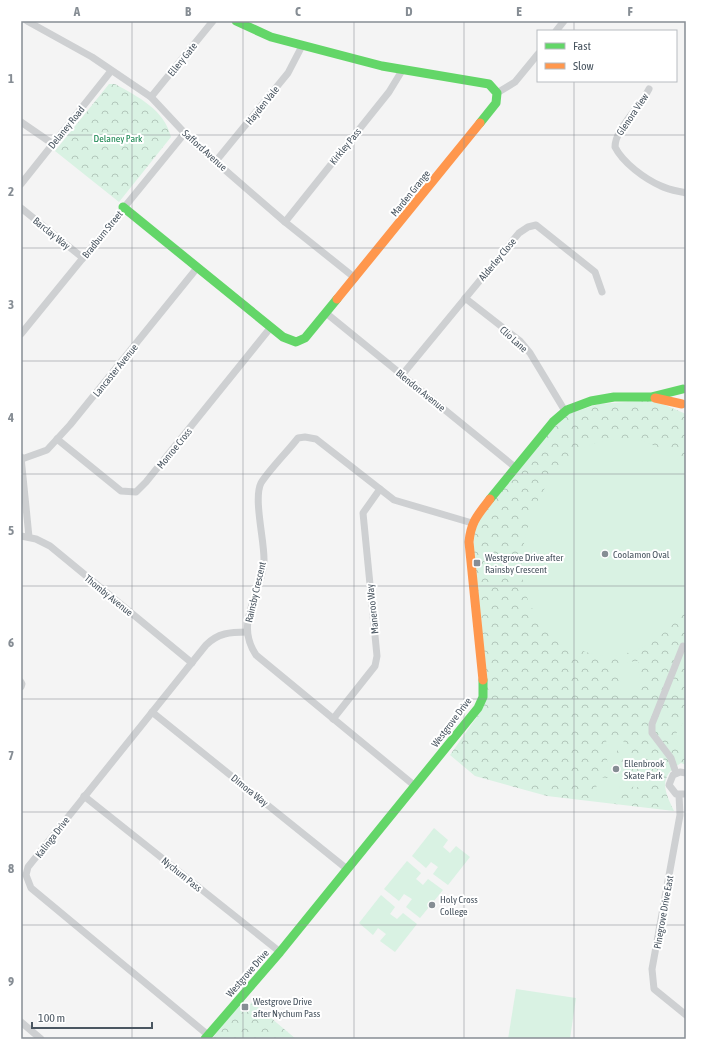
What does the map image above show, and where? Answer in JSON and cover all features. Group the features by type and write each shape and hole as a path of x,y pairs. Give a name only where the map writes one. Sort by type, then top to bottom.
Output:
{"street":[{"name":"Safford Avenue","path":"27,21 92,57 151,97 178,124 184,134 285,222 355,278"},
{"name":"Ellery Gate","path":"151,97 213,21"},
{"path":"236,21 271,37 382,66 482,82 489,84 497,93 515,82 537,55"},
{"path":"557,30 564,21"},
{"name":"Hayden Vale","path":"216,161 288,73 302,46"},
{"name":"Kirkley Pass","path":"285,222 389,92 402,69"},
{"name":"Delaney Road","path":"21,184 111,71"},
{"name":"Glenora View","path":"649,89 643,101 617,135 615,147 622,158 648,178 661,186 686,193"},
{"name":"Marden Grange","path":"123,207 283,337 296,342 305,338 493,110 496,103 497,93"},
{"path":"21,122 53,144"},
{"name":"Bradburn Street","path":"21,334 184,134"},
{"name":"Barclay Way","path":"21,208 83,258"},
{"name":"Alderley Close","path":"402,375 518,233 528,226 536,225 595,272 602,292"},
{"name":"Lancaster Avenue","path":"22,458 47,450 57,440 197,268"},
{"name":"Clio Lane","path":"465,298 520,341 530,353 565,411"},
{"name":"Blendon Avenue","path":"326,313 516,468"},
{"name":"Monroe Cross","path":"57,440 121,491 136,492 146,482 271,327"},
{"path":"651,397 684,406 681,394 684,388"},
{"path":"472,523 553,422 565,411 591,401 614,397 651,397 684,388"},
{"name":"Rainsby Crescent","path":"415,786 256,655 249,644 247,632 249,612 264,563 264,542 258,494 261,483 298,438 305,437 316,439 394,500 472,523"},
{"path":"22,458 29,537"},
{"name":"Maneroo Way","path":"333,719 375,666 377,656 363,513 380,489"},
{"name":"Westgrove Drive","path":"207,1037 280,952 478,708 483,697 484,688 469,542 472,523"},
{"name":"Thomby Avenue","path":"21,536 36,539 50,546 192,663"},
{"name":"Kalinga Drive","path":"207,1037 24,883 28,866 152,712 214,638 226,633 247,632"},
{"path":"676,773 671,758 652,733 652,724 683,646"},
{"path":"21,682 21,687"},
{"name":"Dimora Way","path":"152,712 347,869"},
{"path":"683,795 672,792 669,785 670,778 676,773 686,773"},
{"name":"Pinegrove Drive East","path":"683,795 652,970 654,988 686,1015"},
{"name":"Nychum Pass","path":"84,796 280,952"},
{"path":"21,1022 41,1039"}],"green space":[{"name":"Delaney Park","path":"109,84 115,84 149,105 163,119 168,127 171,137 119,202 55,151"},
{"path":"653,400 686,414 686,765 681,763 669,773 666,779 666,790 674,811 547,796 475,776 450,755 481,711 473,545 476,520 553,428 568,414 599,404"},
{"name":"Coolamon Oval","path":"631,438 661,449 686,467 686,609 660,636 646,645 630,652 614,655 598,655 581,650 557,637 547,628 534,612 528,600 523,580 522,559 525,536 532,514 542,492 555,473 570,457 587,446 598,442"},
{"path":"638,661 641,693 621,695 619,663"},
{"path":"686,709 686,748 673,743 679,726 681,726 683,722 681,721"},
{"name":"Ellenbrook Skate Park","path":"606,737 623,737 624,745 617,745 617,763 631,775 651,774 651,788 620,786 618,801 597,800 596,777 608,778"},
{"path":"434,828 448,840 443,847 450,853 456,846 470,857 448,885 433,874 438,867 431,862 426,868 412,856"},
{"path":"407,861 421,873 416,879 423,885 428,879 443,890 420,918 406,907 412,899 404,894 399,901 384,889"},
{"path":"381,895 395,907 390,914 397,919 403,913 417,924 395,952 380,941 386,934 378,928 373,935 359,923"},
{"path":"516,989 576,998 570,1039 508,1039"},
{"path":"252,1002 296,1039 212,1039 239,1003 246,1009"}],"traffic: fast":[{"path":"236,21 271,37 382,66 489,84 497,93 496,103 480,123"},
{"path":"123,207 283,337 296,342 305,338 337,299"},
{"path":"490,499 553,422 567,410 591,401 614,397 651,397 683,389"},
{"path":"205,1039 280,952 478,708 483,697 483,680"}],"traffic: slow":[{"path":"337,299 480,123"},
{"path":"655,398 682,404"},
{"path":"483,680 469,542 473,523 490,499"}],"place":[{"name":"Coolamon Oval","path":"605,554"},
{"name":"Westgrove Drive after Rainsby Crescent","path":"477,563"},
{"name":"Ellenbrook Skate Park","path":"616,769"},
{"name":"Holy Cross College","path":"432,905"},
{"name":"Westgrove Drive after Nychum Pass","path":"245,1007"}]}
